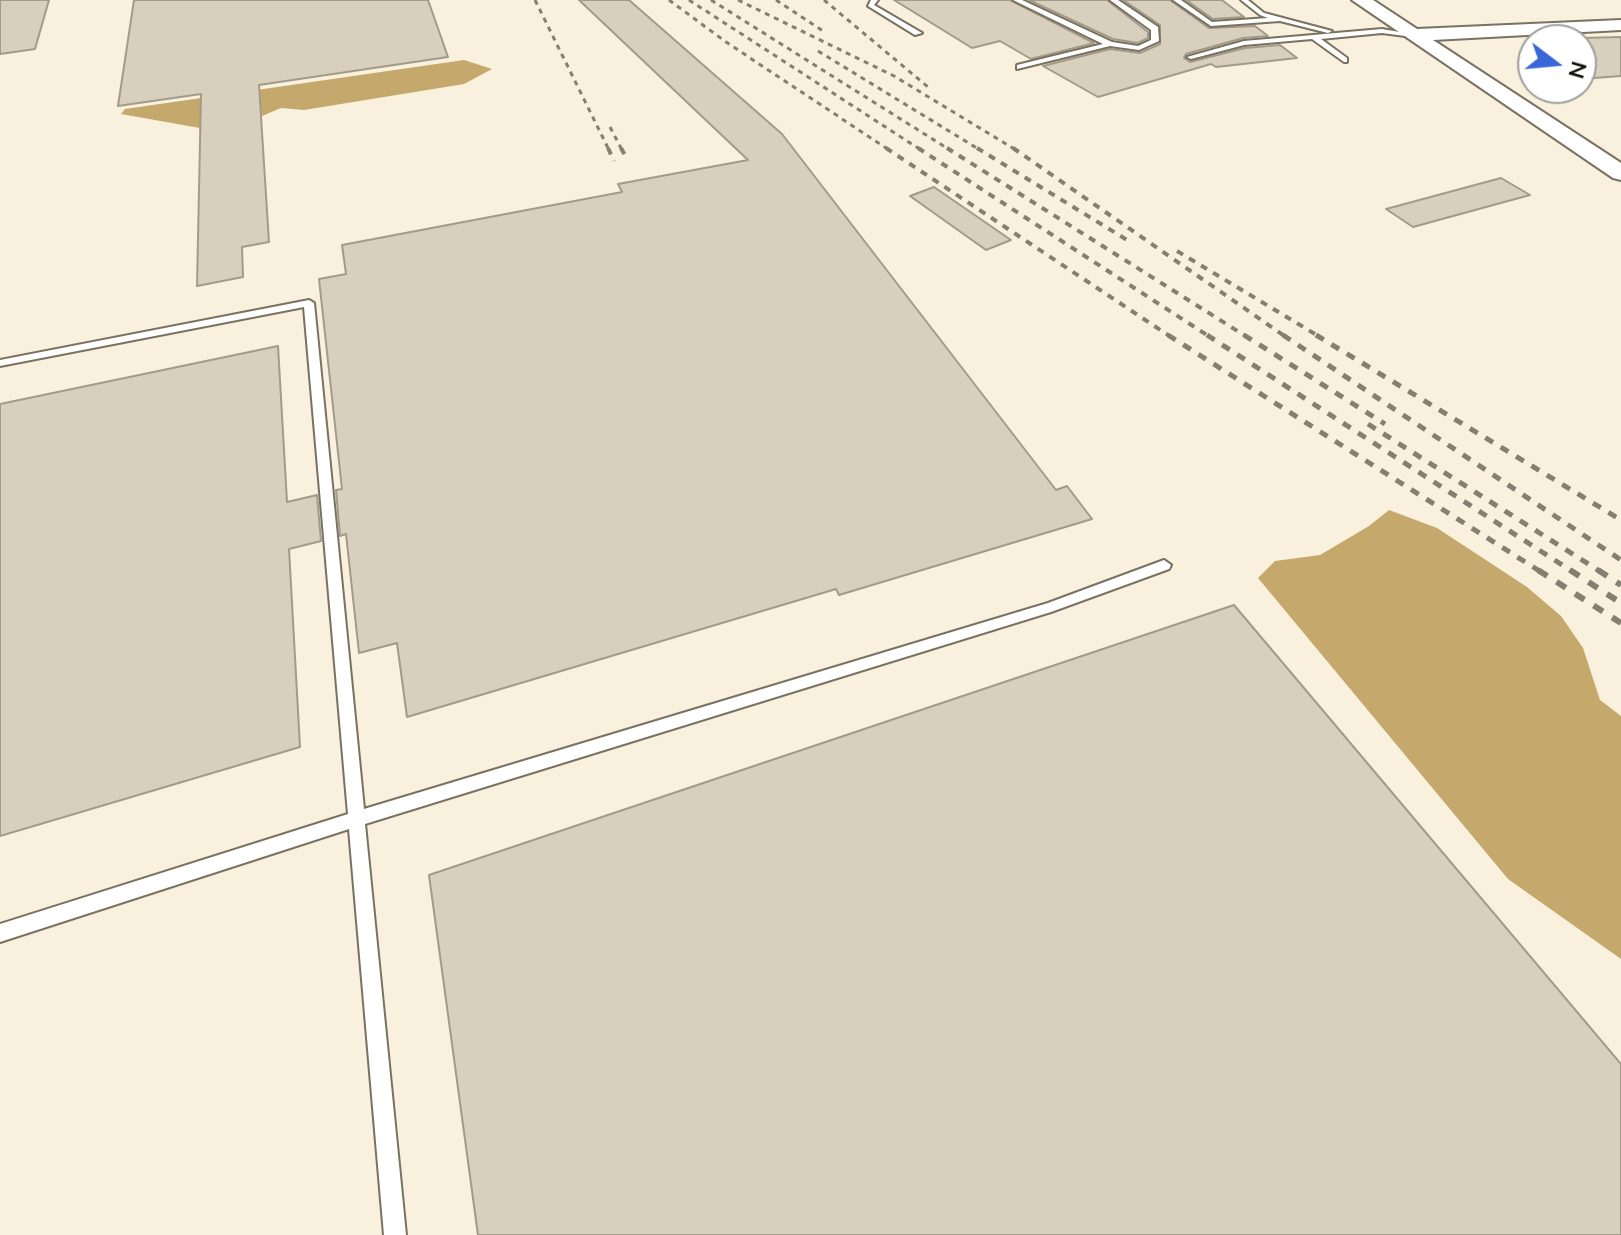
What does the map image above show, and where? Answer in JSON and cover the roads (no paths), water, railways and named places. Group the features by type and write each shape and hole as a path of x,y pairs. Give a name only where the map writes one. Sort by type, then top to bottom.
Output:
{"main road":[{"path":"1361,0 1621,173"},
{"path":"1413,35 1621,25"}],"lane":[{"path":"875,0 870,5 918,33"},
{"path":"1016,0 1110,44 1139,48 1155,41 1155,29 1113,0"},
{"path":"1176,0 1211,24 1279,19"},
{"path":"1244,0 1262,14 1344,34"},
{"path":"1191,57 1244,43 1382,31 1413,35"},
{"path":"1314,37 1344,60"},
{"path":"1020,67 1110,44"},
{"path":"0,363 309,303 395,1235"},
{"path":"0,933 357,819 1051,607 1164,565"}],"railway":[{"path":"535,0 609,150"},
{"path":"669,0 726,42 889,150"},
{"path":"689,0 921,150"},
{"path":"711,0 950,150"},
{"path":"738,0 894,76 1015,149"},
{"path":"776,0 826,33"},
{"path":"824,0 928,87"},
{"path":"818,51 980,150"},
{"path":"610,127 622,150"},
{"path":"608,148 614,161"},
{"path":"621,148 627,159"},
{"path":"886,148 1171,337"},
{"path":"918,148 1210,337"},
{"path":"947,148 1247,337"},
{"path":"977,148 1132,243"},
{"path":"1015,149 1286,337"},
{"path":"1177,251 1320,337"},
{"path":"1168,335 1541,572"},
{"path":"1207,335 1573,572"},
{"path":"1244,335 1385,424"},
{"path":"1316,335 1621,520"},
{"path":"1286,337 1621,560"},
{"path":"1368,424 1601,572"},
{"path":"1538,570 1621,623"},
{"path":"1570,570 1621,603"},
{"path":"1598,570 1621,585"}]}
